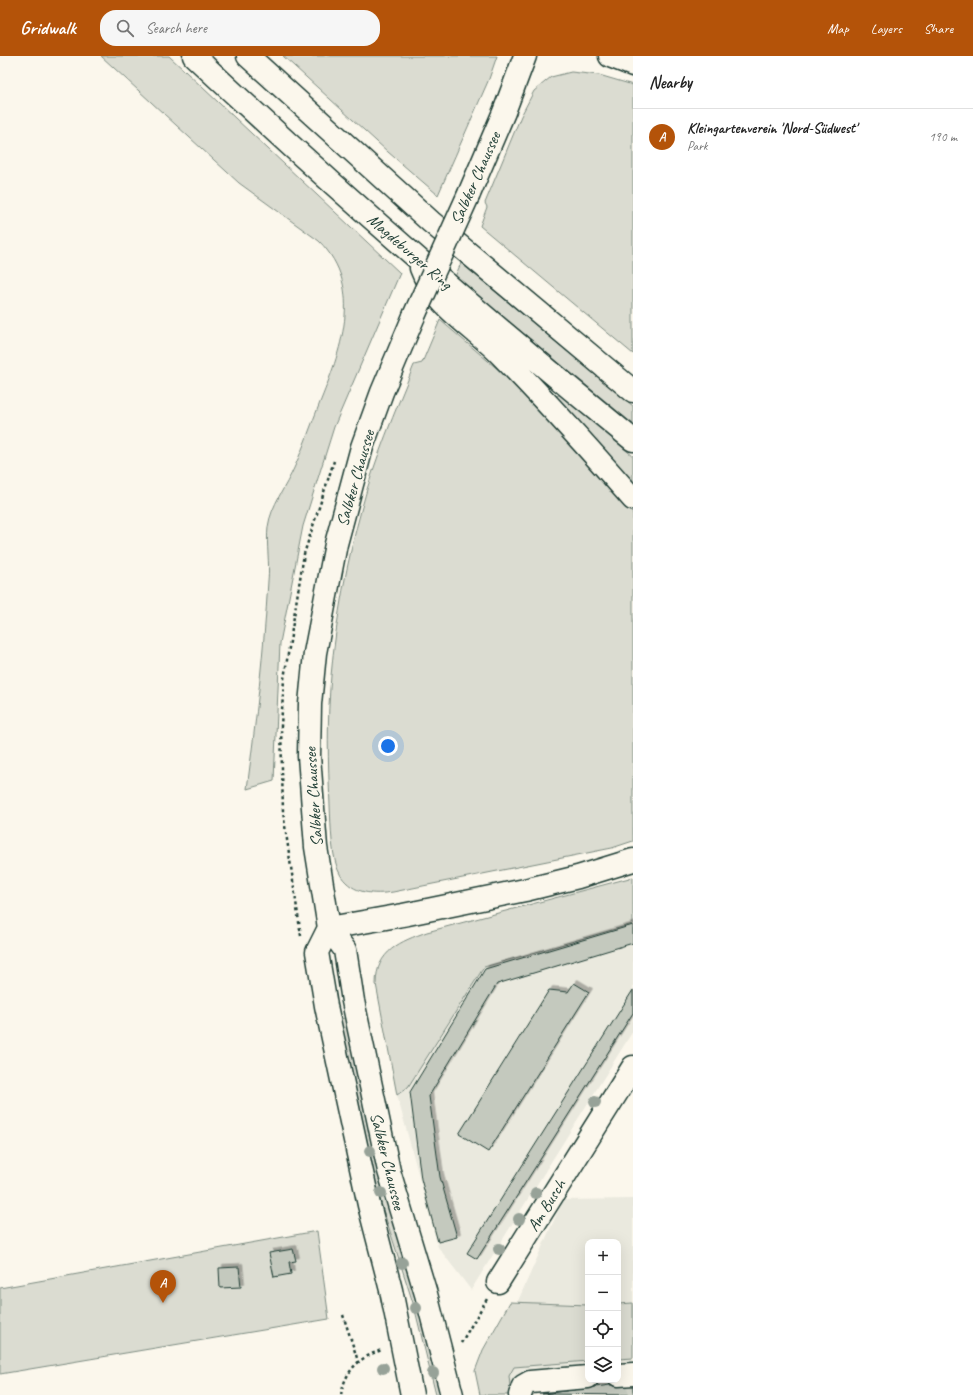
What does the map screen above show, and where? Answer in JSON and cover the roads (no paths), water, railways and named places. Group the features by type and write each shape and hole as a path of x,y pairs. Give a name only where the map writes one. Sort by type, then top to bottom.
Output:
{"main road":[{"name":"Magdeburger Ring","path":"194,56 250,109 436,274 556,377 633,440"},
{"path":"248,56 451,238 633,391"},
{"name":"Salbker Chaussee","path":"452,1395 426,1294 388,1171 353,1001 345,950 329,928 316,848 310,786 310,704 315,653 336,544 362,446 382,392 504,112 525,56"},
{"path":"610,56 633,65"},
{"path":"417,257 426,281 444,304 502,355 575,433 633,499"},
{"path":"329,928 518,892 578,877 632,860"},
{"name":"Salbker Chaussee","path":"329,928 317,952 326,1006 368,1205 391,1290 412,1395"},
{"name":"Am Busch","path":"498,1282 633,1067"},
{"path":"621,1375 633,1374"},
{"path":"520,1395 523,1386 530,1382 585,1377"}],"tunnel":[{"path":"629,1395 633,1394"}],"place":[{"name":"Kleingartenverein 'Nord-Südwest'","path":"163,1303"}]}
